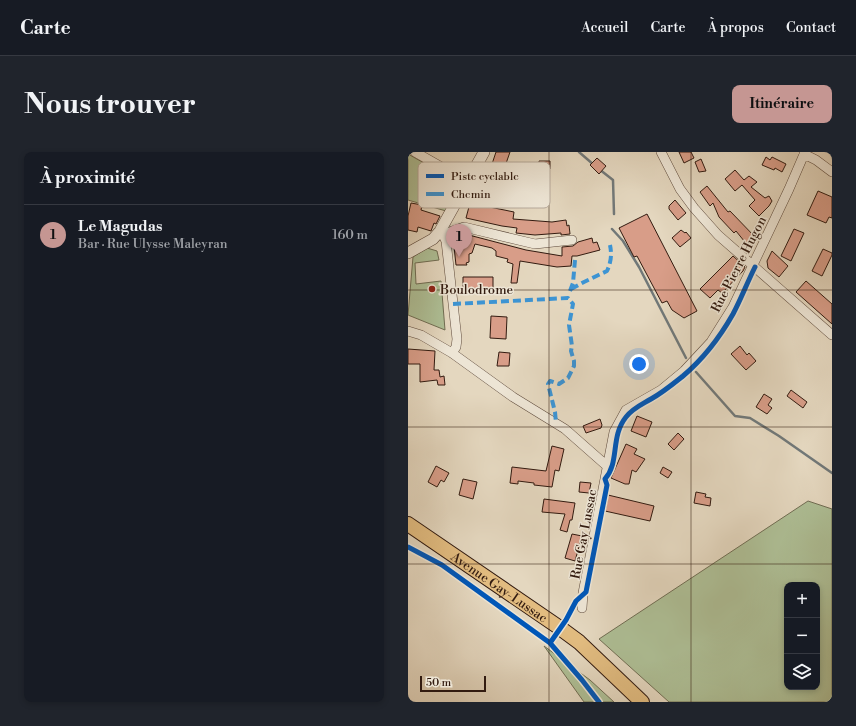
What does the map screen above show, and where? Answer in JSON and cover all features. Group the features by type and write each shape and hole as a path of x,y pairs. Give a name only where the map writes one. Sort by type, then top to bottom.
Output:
{"main road":[{"name":"Avenue Gay-Lussac","path":"408,524 579,642 642,702"}],"street":[{"path":"415,152 433,162"},
{"path":"479,162 484,152"},
{"path":"661,152 680,189 694,208 718,235 832,335"},
{"path":"804,153 832,172"},
{"name":"Rue Pierre Hugon","path":"608,466 614,432 626,410 661,390 684,371 711,342 733,307 789,189 804,153"},
{"path":"442,234 455,208"},
{"path":"408,253 442,234 464,228 535,244 572,240"},
{"path":"442,234 446,241 457,339 456,347 452,353"},
{"path":"408,331 421,336 452,353 513,397 565,429 608,466"},
{"name":"Rue Gay Lussac","path":"582,608 583,593 608,466"}],"green space":[{"path":"408,154 422,162 418,162 418,203 408,200"},
{"path":"436,208 448,208 446,211"},
{"path":"427,248 437,251 439,260 415,263 416,284 441,281 445,330 408,315 413,257"},
{"path":"808,501 832,509 832,702 669,702 599,639"},
{"path":"544,646 590,680 614,702 584,702"}],"building":[{"path":"496,152 510,152 507,162 493,162"},
{"path":"679,152 691,152 694,158 684,163"},
{"path":"766,157 770,160 772,157 786,164 782,172 775,168 774,170 762,165"},
{"path":"597,158 606,166 599,174 590,165"},
{"path":"701,159 706,171 699,172 695,162"},
{"path":"539,161 550,161 550,162"},
{"path":"735,170 744,180 749,176 757,182 751,187 765,198 769,196 772,201 759,216 749,206 755,200 742,185 735,191 725,179"},
{"path":"707,186 728,212 730,211 756,238 749,247 736,231 734,233 719,217 713,203 710,206 700,192"},
{"path":"818,191 832,197 832,218 829,217 826,223 807,215"},
{"path":"675,200 686,213 678,220 669,209 669,206"},
{"path":"411,203 418,204 418,208 421,208 421,210 440,216 436,224 434,223 431,231 418,227 417,232 408,230 408,216"},
{"path":"469,208 494,208 514,212 513,219 552,222 566,220 567,226 569,225 570,234 561,235 561,233 535,235 516,233 517,228 466,218"},
{"path":"647,214 697,311 684,318 672,310 667,301 662,303 637,256 634,257 619,228"},
{"path":"794,229 804,233 791,261 781,256"},
{"path":"681,230 685,233 686,232 691,238 680,247 672,238"},
{"path":"465,234 526,250 562,256 562,247 573,246 578,242 592,238 593,243 597,242 600,250 572,256 571,266 557,267 520,261 517,283 511,283 513,264 507,262 508,259 496,256 496,251 492,248 475,244 472,253 469,254 469,262 466,263 467,265 456,265 453,237"},
{"path":"823,249 832,253 832,255 822,276 812,271"},
{"path":"772,251 788,266 779,277 768,268 767,261"},
{"path":"733,256 745,267 743,271 722,293 718,290 710,298 700,289"},
{"path":"463,277 493,277 493,289 463,289"},
{"path":"806,281 832,304 832,324 796,292"},
{"path":"491,316 507,317 506,339 490,338"},
{"path":"740,346 747,355 749,353 756,361 746,370 731,354"},
{"path":"408,349 435,351 434,370 439,370 440,377 444,376 445,385 438,385 437,380 420,382 420,364 408,364"},
{"path":"499,352 510,353 509,366 497,366"},
{"path":"791,390 807,402 803,408 787,396"},
{"path":"764,394 772,399 768,405 772,408 767,414 756,407"},
{"path":"637,416 652,422 646,437 631,431"},
{"path":"600,419 602,425 601,428 586,433 583,426"},
{"path":"678,433 684,439 674,450 668,444"},
{"path":"626,444 637,449 634,454 645,459 636,472 632,470 629,484 625,484 611,478"},
{"path":"552,446 564,449 559,471 555,470 552,487 518,481 518,484 510,483 512,467 546,471"},
{"path":"436,466 449,473 444,482 441,480 437,487 428,482"},
{"path":"663,467 672,472 668,478 660,473"},
{"path":"463,479 477,482 473,499 459,495"},
{"path":"580,482 591,483 589,493 579,492"},
{"path":"696,492 706,494 705,497 711,498 710,506 694,503"},
{"path":"608,495 654,506 650,521 605,511"},
{"path":"544,499 575,503 572,520 570,520 567,532 560,530 565,514 542,512"},
{"path":"572,534 582,536 575,561 565,558"}],"waterway":[{"path":"579,152 594,165"},
{"path":"599,169 613,180 614,214"},
{"path":"612,229 623,241 639,267 686,358"},
{"path":"696,372 735,416 750,418 779,436 832,473"}],"marked path":[{"path":"571,289 607,271 611,258 610,245"},
{"path":"570,291 573,283 575,260"},
{"path":"453,304 568,298 573,304 569,325 574,366 568,378 559,384 550,381 548,384 555,412 556,423"}],"cycle path":[{"path":"550,643 566,620 576,601 586,592 607,485 605,479 610,472 616,441 621,425 631,411 659,394 683,376 704,355 723,331 733,314 755,267"},
{"path":"408,547 442,565 550,643 599,702"}],"place":[{"name":"Le Magudas","path":"459,257"},
{"name":"Boulodrome","path":"432,289"}]}
